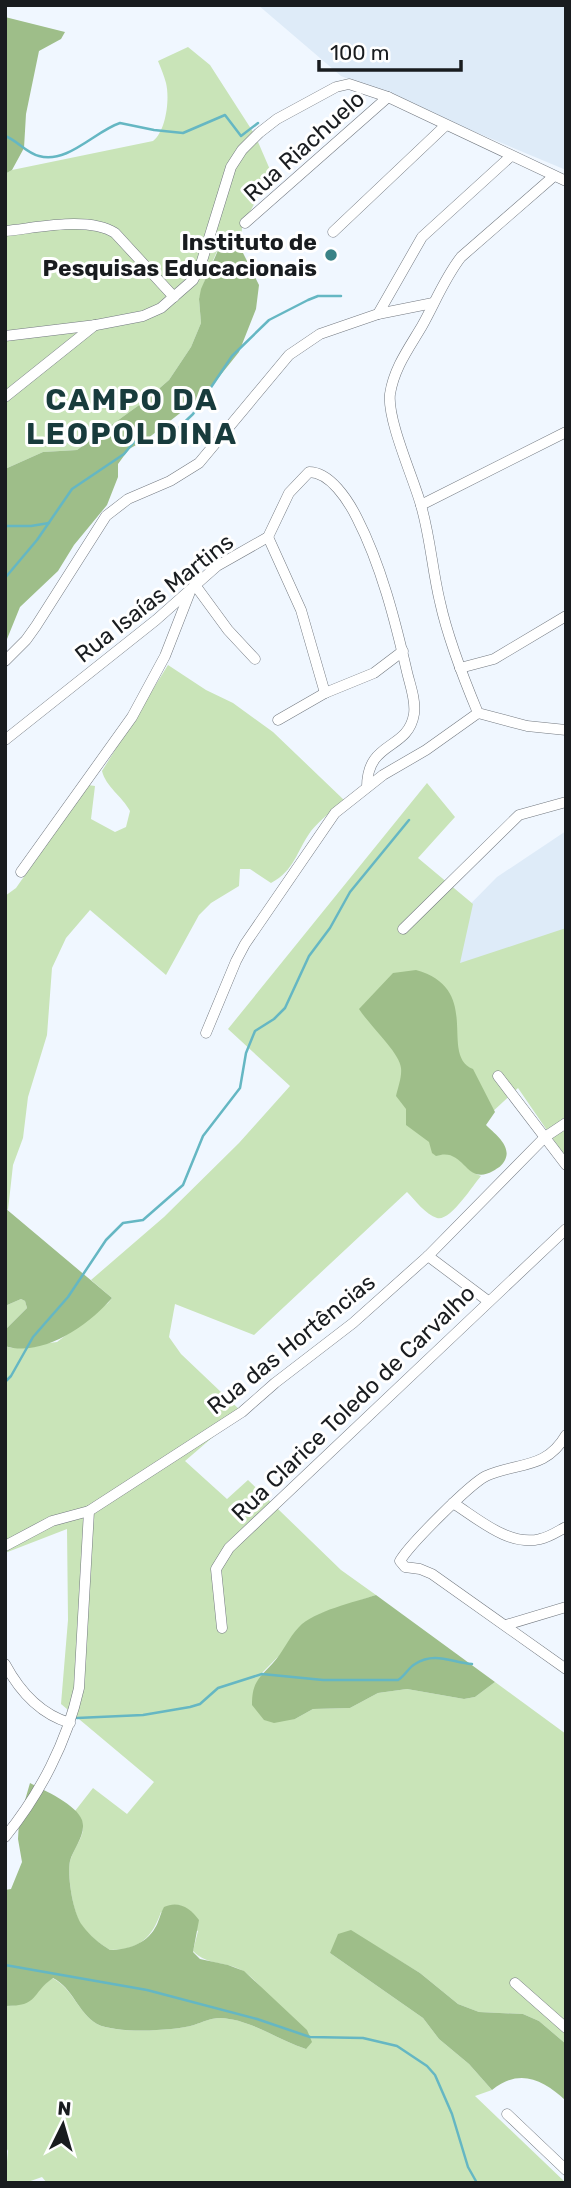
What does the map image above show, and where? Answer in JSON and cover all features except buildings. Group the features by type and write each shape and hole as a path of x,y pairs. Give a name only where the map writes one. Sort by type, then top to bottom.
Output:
{"street":[{"path":"5,336 96,325 143,316 161,308 193,280 201,264 231,167 242,150 259,133 296,107 336,87 349,84 388,97 566,181"},
{"name":"Rua Riachuelo","path":"245,223 388,97"},
{"path":"333,232 446,125"},
{"path":"378,314 422,237 511,156"},
{"path":"478,713 460,668 440,603 421,505 392,413 390,397 393,380 402,358 461,257 554,176"},
{"path":"5,231 81,224 105,227 116,233 174,297"},
{"path":"5,661 26,640 99,524 113,509 128,499 170,481 199,463 289,355 320,334 378,314 433,303"},
{"path":"5,397 96,325"},
{"path":"421,505 566,432"},
{"name":"Rua Isaías Martins","path":"5,740 234,554 268,537 289,493 309,472 317,472 335,486 357,517 388,598 402,651"},
{"path":"268,537 301,610 325,693"},
{"path":"21,872 132,717 165,656 193,588 255,659"},
{"path":"460,668 494,659 566,616"},
{"path":"278,720 325,693 374,673 402,651 415,705 414,717 402,736 373,759 369,767 367,787"},
{"path":"206,1033 245,944 329,820 367,787 426,751 478,713"},
{"path":"478,713 527,726 566,730"},
{"path":"403,929 519,815 566,802"},
{"path":"498,1076 566,1165"},
{"name":"Rua das Hortências","path":"5,1546 52,1521 89,1511 242,1412 353,1323 428,1256 545,1138 566,1123"},
{"name":"Rua Clarice Toledo de Carvalho","path":"222,1628 216,1569 229,1548 566,1229"},
{"path":"428,1256 488,1301"},
{"path":"566,1435 550,1455 485,1476 453,1503 401,1557 402,1566 426,1571 566,1669"},
{"path":"453,1503 496,1530 522,1540 540,1539 566,1527"},
{"path":"5,1837 24,1813 42,1783 70,1723 79,1688 89,1511"},
{"path":"506,1625 566,1608"},
{"path":"5,1664 36,1706 56,1719 70,1723"},
{"path":"515,1983 566,2028"},
{"path":"507,2114 566,2170"}],"shaded area":[{"path":"258,5 566,5 566,170 341,76"},
{"path":"566,831 566,1030 424,951 497,877"}],"green space":[{"path":"5,17 65,32 61,39 39,51 26,114 24,148 12,170 5,174"},
{"path":"188,47 210,65 255,135 271,172 242,227 241,249 235,237 226,231 199,299 201,323 191,347 169,380 77,450 43,452 5,469 5,174 12,170 153,141 161,130 167,106 166,83 158,61"},
{"path":"227,230 235,237 259,285 256,309 239,352 207,392 147,439 129,449 118,464 118,477 107,505 74,545 58,571 20,607 5,644 5,469 43,452 77,450 169,380 191,347 201,323 201,289"},
{"path":"168,665 206,690 233,703 273,732 344,800 311,831 290,866 279,878 271,883 250,869 240,869 239,886 211,903 199,915 166,975 90,910 66,938 52,968 47,1035 28,1097 23,1138 13,1165 8,1210 5,1208 5,896 16,888 88,785 95,786 91,819 115,832 126,827 130,811 107,782 102,771"},
{"path":"427,783 455,817 418,858 473,904 460,963 566,928 566,1158 518,1088 448,1153 481,1176 448,1214 442,1218 433,1216 407,1192 254,1335 175,1304 169,1337 181,1354 242,1412 185,1461 227,1499 248,1480 341,1570 376,1595 320,1614 260,1675 295,1719 313,1709 350,1708 378,1693 407,1689 464,1699 475,1697 495,1682 566,1734 566,2044 539,2021 523,2014 479,2012 458,2004 420,1973 374,1945 330,1953 423,2018 439,2039 469,2064 492,2090 475,2096 566,2183 47,2183 42,2177 25,2183 5,2183 8,2151 5,2145 5,2006 28,2001 52,1978 65,1988 90,2019 106,2027 159,2030 185,2027 210,2019 231,2019 306,2049 277,2007 251,1977 237,1968 204,1959 193,1951 198,1931 161,1912 153,1929 143,1941 129,1948 110,1950 91,1936 78,1919 69,1875 70,1861 83,1830 83,1824 75,1811 93,1788 127,1814 154,1782 61,1704 68,1620 67,1529 5,1553 5,1346 11,1348 57,1342 108,1303 112,1298 91,1280 164,1217 239,1143 290,1086 228,1029"},
{"path":"416,970 437,979 449,992 455,1006 459,1050 463,1062 473,1069 495,1112 486,1125 502,1141 507,1155 500,1167 484,1175 470,1171 453,1156 436,1156 432,1153 429,1142 406,1125 406,1109 396,1096 401,1075 399,1062 359,1009 393,973"},
{"path":"5,1208 112,1298 91,1319 64,1337 34,1347 5,1346 5,1330 27,1308 25,1301 21,1299 5,1306"},
{"path":"21,1299 25,1301 27,1308 5,1330 5,1306"},
{"path":"376,1595 495,1682 475,1697 464,1699 407,1689 378,1693 350,1708 313,1709 295,1719 274,1723 264,1720 252,1705 255,1686 295,1631 314,1616"},
{"path":"30,1783 67,1804 82,1820 83,1831 70,1861 69,1876 76,1912 91,1936 110,1950 123,1949 141,1942 151,1934 164,1907 174,1904 184,1906 199,1920 193,1952 200,1959 244,1971 307,2030 312,2042 306,2049 231,2019 210,2019 185,2027 159,2030 106,2027 90,2019 66,1988 53,1978 30,2001 5,2006 5,1890 11,1889 22,1862 18,1839 19,1821"},
{"path":"351,1930 420,1973 458,2004 479,2012 523,2014 539,2021 566,2044 566,2101 549,2087 530,2079 512,2079 492,2090 469,2064 439,2039 423,2018 330,1953 338,1934"}],"waterway":[{"path":"5,136 34,154 50,157 71,151 120,123 183,133 225,115 241,136 258,123"},
{"path":"5,578 37,540 72,489 124,454 134,442 151,443 168,438 193,414 232,356 269,320 318,296 341,296"},
{"path":"5,526 49,523"},
{"path":"5,1382 33,1337 68,1297 106,1240 123,1223 143,1220 183,1185 203,1136 240,1088 246,1053 255,1031 285,1008 309,956 330,928 350,892 409,820"},
{"path":"77,1718 143,1715 190,1707 200,1704 218,1688 262,1674 323,1680 398,1680 413,1666 430,1658 472,1664"},
{"path":"5,1965 147,1990 257,2019 310,2037 363,2038 397,2046 427,2066 435,2075 452,2114 468,2167 477,2183"}],"place":[{"name":"Instituto de Pesquisas Educacionais","path":"331,255"}],"district":[{"name":"CAMPO DA LEOPOLDINA","path":"132,417"}]}
